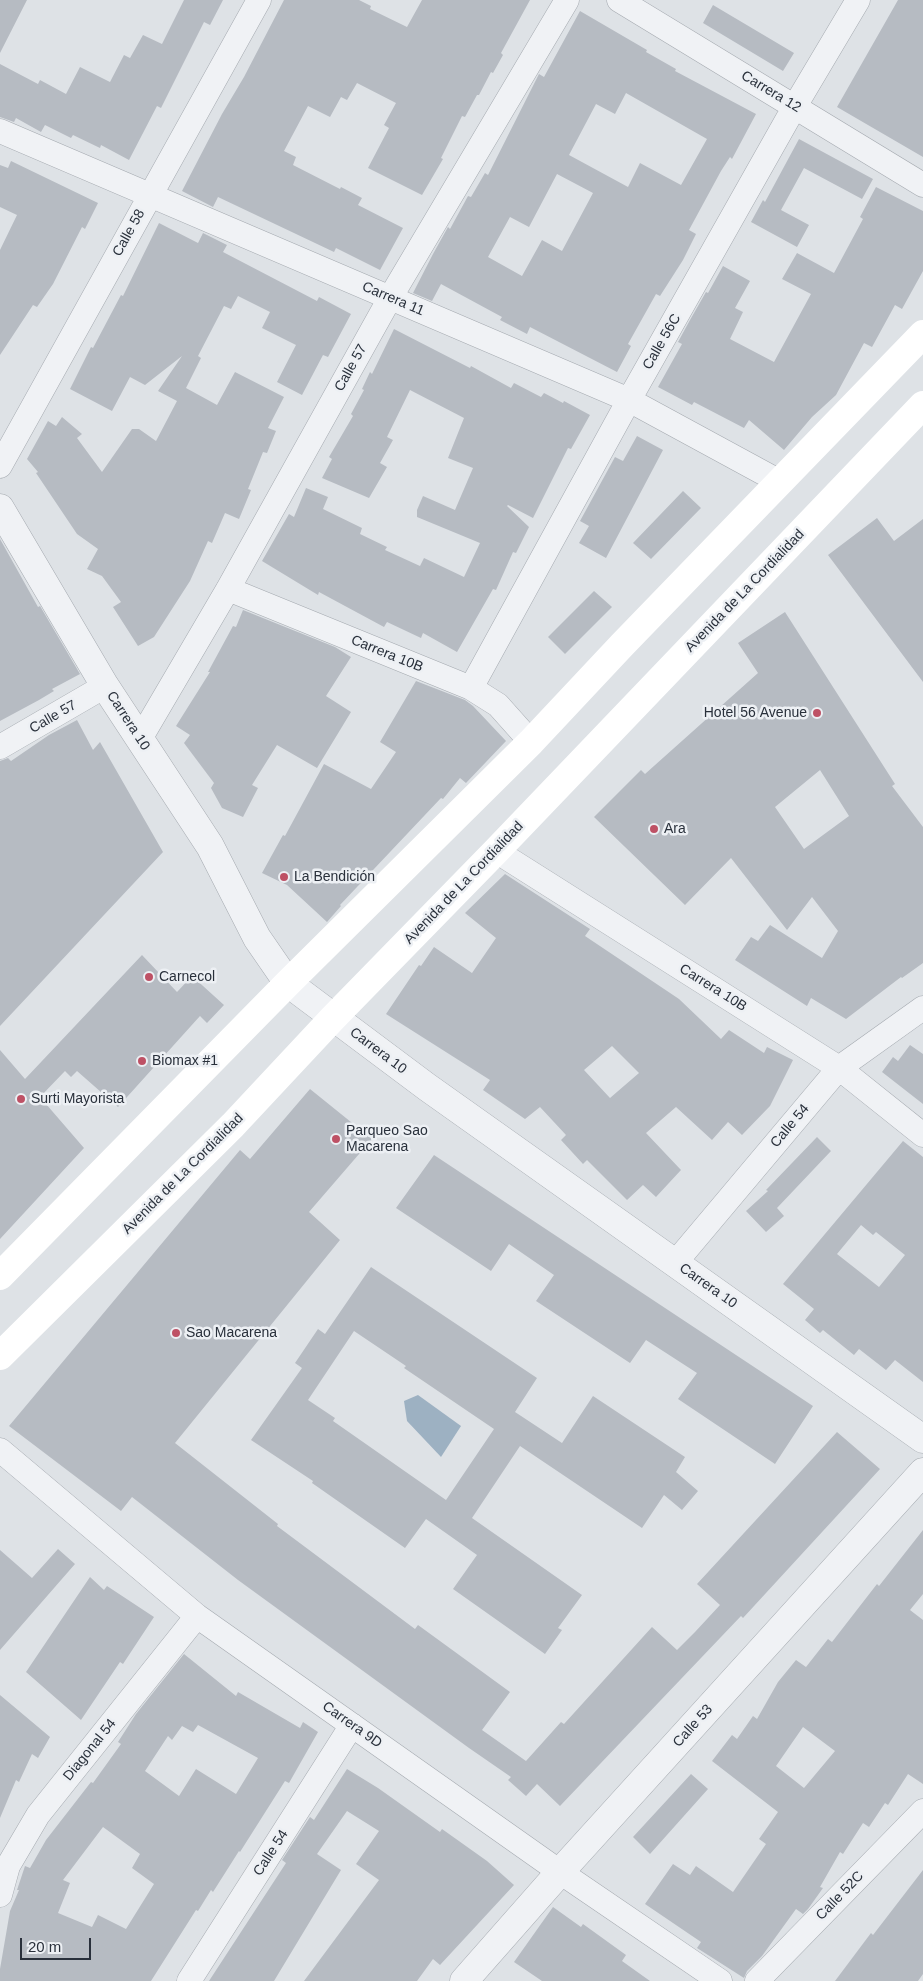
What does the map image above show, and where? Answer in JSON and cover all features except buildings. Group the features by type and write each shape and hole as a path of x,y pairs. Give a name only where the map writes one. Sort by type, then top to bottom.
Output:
{"main road":[{"path":"0,1276 288,984 531,742 622,645 923,334"},
{"name":"Avenida de La Cordialidad","path":"0,1356 232,1125 923,405"}],"street":[{"name":"Calle 58","path":"0,466 258,0"},
{"name":"Calle 57","path":"140,739 228,589 390,298 566,0"},
{"name":"Carrera 12","path":"619,0 923,185"},
{"name":"Calle 56C","path":"471,688 629,400 795,106 858,0"},
{"name":"Carrera 11","path":"0,131 629,400 780,482"},
{"name":"Carrera 10","path":"0,508 106,686 210,846 257,938 288,984 427,1088 923,1439"},
{"name":"Carrera 10B","path":"228,589 471,688 498,705 531,742"},
{"name":"Calle 57","path":"0,747 106,686"},
{"name":"Carrera 10B","path":"496,851 839,1068 923,1135"},
{"name":"Calle 54","path":"675,1263 839,1068 923,1008"},
{"name":"Carrera 9D","path":"0,1450 197,1616 560,1872 720,1981"},
{"name":"Calle 53","path":"464,1981 560,1872 923,1472"},
{"name":"Diagonal 54","path":"0,1895 8,1866 38,1815 197,1616"},
{"name":"Calle 54","path":"189,1981 352,1726"},
{"name":"Calle 52C","path":"757,1981 923,1811"}],"water":[{"path":"418,1395 461,1426 441,1457 407,1421 404,1401"}],"place":[{"name":"Hotel 56 Avenue","path":"817,713"},
{"name":"Ara","path":"654,829"},
{"name":"La Bendición","path":"284,877"},
{"name":"Carnecol","path":"149,977"},
{"name":"Biomax #1","path":"142,1061"},
{"name":"Surti Mayorista","path":"21,1099"},
{"name":"Parqueo Sao Macarena","path":"336,1139"},
{"name":"Sao Macarena","path":"176,1333"}]}
